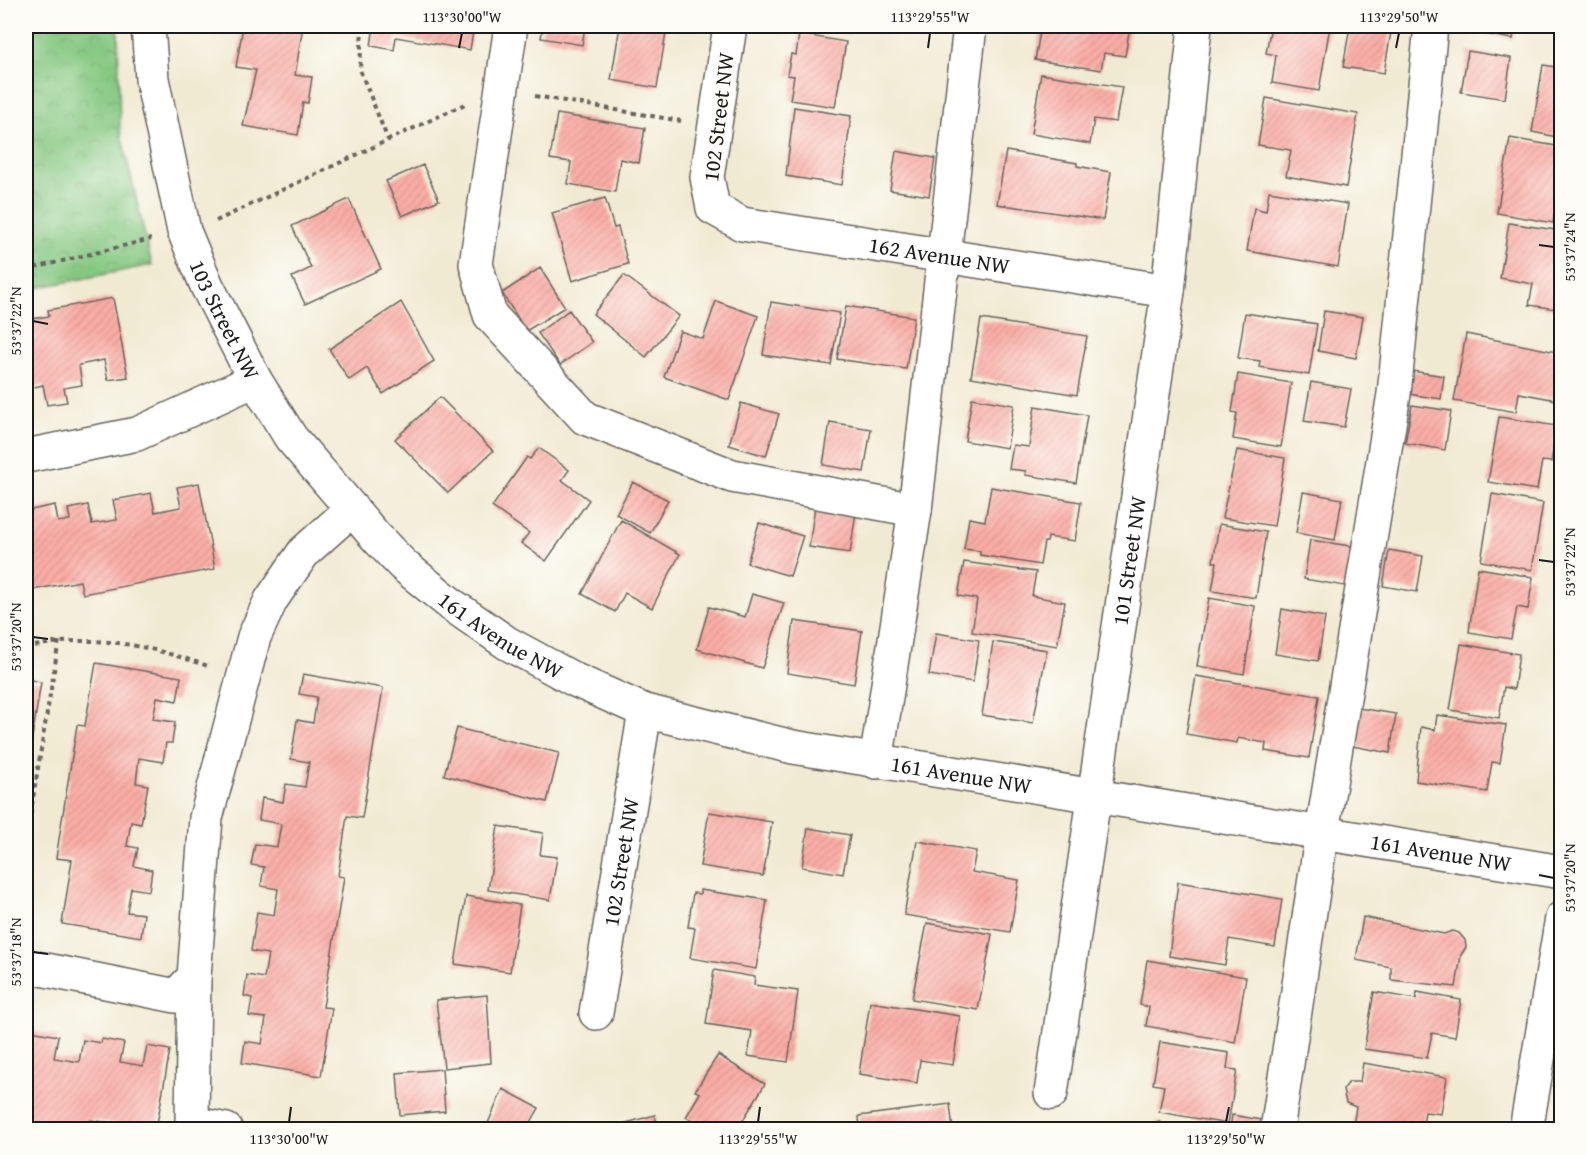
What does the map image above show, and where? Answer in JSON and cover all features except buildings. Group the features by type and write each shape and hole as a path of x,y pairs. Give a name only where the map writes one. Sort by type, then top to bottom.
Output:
{"street":[{"name":"103 Street NW","path":"148,26 152,79 184,231 207,286 255,380 291,438 351,510 403,565"},
{"path":"511,26 476,264 490,315 585,418 732,476 915,510"},
{"name":"102 Street NW","path":"713,208 707,177 730,26"},
{"path":"876,762 915,510 970,26"},
{"name":"101 Street NW","path":"1052,1093 1097,797 1168,291 1195,26"},
{"path":"1277,1130 1322,832 1394,394 1431,26"},
{"name":"162 Avenue NW","path":"713,208 742,224 1168,291"},
{"path":"26,456 136,434 255,380"},
{"path":"226,1130 192,1123 194,977 206,818 254,637 271,600 304,552 351,510"},
{"name":"161 Avenue NW","path":"403,565 452,605 507,643 575,680 645,711 739,735 876,762 1562,872"},
{"name":"102 Street NW","path":"596,1013 645,711"},
{"path":"1526,1130 1562,918"},
{"path":"26,966 176,996 194,977"}],"path":[{"path":"362,26 360,70 388,140"},
{"path":"26,270 184,231 229,217 459,106 502,91 714,127"},
{"path":"26,648 59,640 100,640 159,649 243,678"},
{"path":"26,841 59,640"},
{"path":"26,776 37,778"}],"green space":[{"path":"26,26 118,26 120,130 152,265 26,290"}]}
